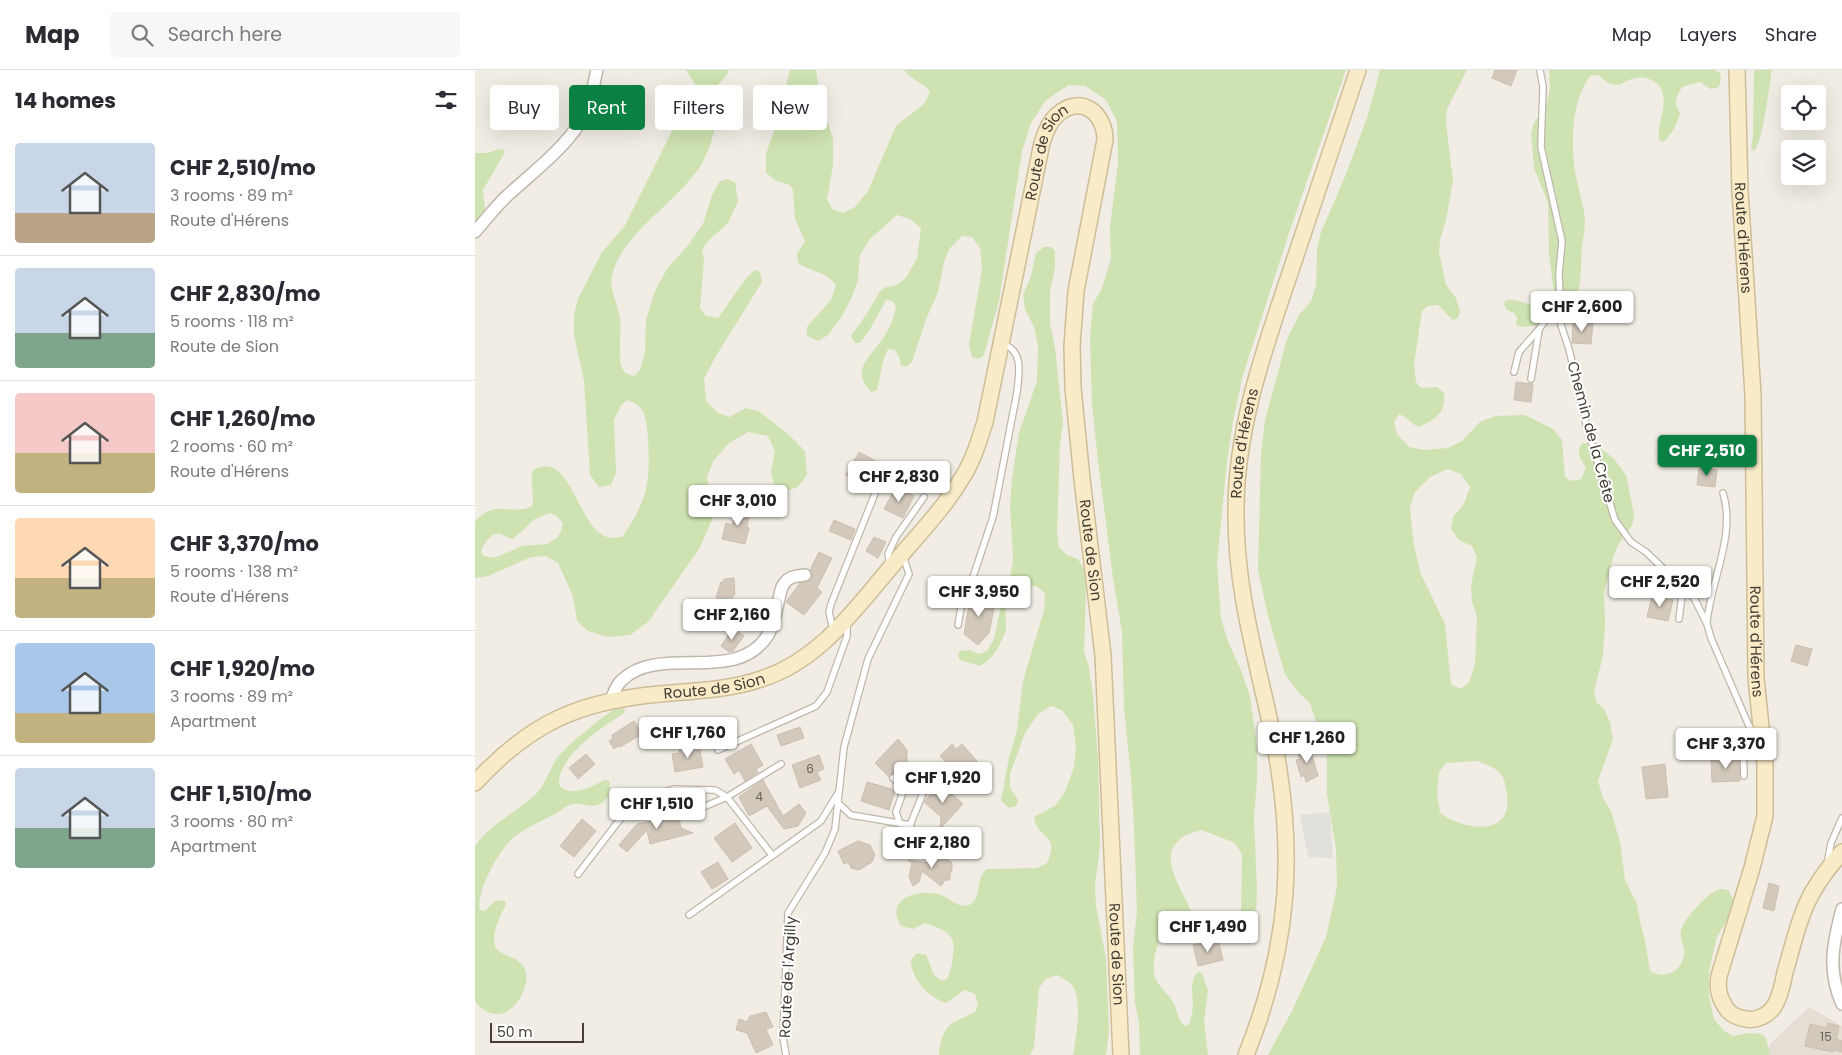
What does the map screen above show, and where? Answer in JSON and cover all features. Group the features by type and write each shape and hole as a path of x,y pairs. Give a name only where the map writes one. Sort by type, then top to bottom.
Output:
{"main road":[{"name":"Route d'Hérens","path":"1246,1055 1265,1006 1282,933 1286,880 1286,827 1273,739 1250,642 1240,576 1236,524 1238,470 1244,431 1258,373 1357,70"},
{"name":"Route d'Hérens","path":"1737,70 1740,191 1753,395 1756,678 1765,765 1765,816 1753,868 1719,976 1717,989 1721,1000 1729,1012 1741,1018 1752,1020 1766,1015 1775,1005 1801,918 1815,888 1827,870 1841,856"},
{"name":"Route de Sion","path":"475,783 505,753 540,728 572,712 611,700 701,691 735,686 762,679 800,662 817,650 847,619 946,502 962,479 970,463 985,422 1046,130 1054,118 1065,109 1080,106 1088,108 1099,116 1105,134 1105,146 1076,291 1072,346 1073,388 1103,654 1121,1055"}],"street":[{"path":"475,232 503,200 550,157 573,132 582,120 597,70"},
{"path":"611,700 618,684 623,678 643,668 670,664 718,663 735,658 755,648 770,630 785,581 793,576 805,575"},
{"path":"1842,909 1836,932 1833,976 1842,1004"}],"lane":[{"name":"Chemin de la Crête","path":"1541,70 1543,87 1541,146 1561,241 1559,274 1561,325 1569,349 1586,424 1615,520 1631,542 1646,552 1695,598 1752,731 1763,748"},
{"path":"1514,372 1519,352 1560,300"},
{"path":"1531,379 1539,328"},
{"path":"958,625 963,596 969,589 993,517 1017,392 1019,374 1017,358 1012,348 1001,343"},
{"path":"834,632 829,612 831,604 880,481"},
{"path":"1707,624 1709,604 1721,560 1727,524 1727,504 1723,493"},
{"path":"891,567 888,554 896,537 924,497"},
{"name":"Route de l'Argilly","path":"786,1055 783,1037 788,914 825,853 835,829 844,747 868,660 909,574 903,554"},
{"path":"1679,619 1683,588"},
{"path":"718,750 816,706 827,692 847,636 847,619"},
{"path":"1744,776 1743,743 1752,731"},
{"path":"689,813 727,797 781,764"},
{"path":"921,852 921,847 910,826 933,769"},
{"path":"893,778 904,789 896,812 899,824"},
{"path":"578,874 634,801 674,789 715,790 727,797 772,856"},
{"name":"Route de l'Argilly","path":"689,915 821,821 839,791"},
{"path":"838,802 851,815 910,826"},
{"path":"1827,870 1831,843 1842,818"}],"shaded area":[{"path":"1330,812 1333,858 1308,857 1300,815"},
{"path":"1809,1007 1842,1026 1842,1055 1766,1055 1771,1043"}],"green space":[{"path":"686,70 729,70 718,85 696,85"},
{"path":"790,70 816,70 818,85 786,85"},
{"path":"904,70 1346,70 1290,230 1243,375 1233,421 1227,462 1217,563 1221,619 1250,696 1257,747 1254,818 1257,889 1256,916 1251,926 1244,926 1241,917 1242,855 1235,843 1202,830 1187,834 1180,839 1173,849 1171,859 1177,882 1188,905 1194,926 1184,932 1168,930 1158,945 1154,959 1155,977 1173,1002 1182,1024 1185,1026 1190,1023 1193,1007 1193,979 1198,972 1202,973 1208,991 1204,1021 1208,1055 1140,1055 1139,1022 1135,1003 1133,946 1137,912 1134,826 1124,707 1122,632 1098,461 1092,404 1090,336 1093,304 1102,288 1111,259 1110,226 1118,164 1117,121 1106,100 1085,86 1069,85 1046,100 1031,123 1022,151 999,301 984,355 979,359 972,357 969,345 982,269 980,248 972,237 962,236 949,249 944,262 938,292 927,317 912,362 906,367 901,366 895,350 888,349 882,364 877,390 872,392 865,384 862,369 889,328 896,306 892,301 886,300 860,343 855,343 851,336 880,291 886,287 895,286 906,278 917,258 921,228 910,219 897,215 870,239 860,255 858,280 842,316 828,335 818,341 807,336 807,327 831,300 836,285 823,274 798,263 797,254 805,241 795,219 793,190 790,185 777,181 766,173 766,153 775,130 827,130 827,120 833,139 833,166 827,199 832,209 843,213 855,207 868,191 896,126 925,103 930,92"},
{"path":"1380,70 1467,70 1447,109 1446,123 1453,181 1439,252 1446,285 1456,298 1460,311 1458,318 1453,320 1438,305 1428,306 1422,311 1414,365 1416,382 1421,388 1437,387 1444,393 1443,406 1435,418 1419,427 1399,414 1394,422 1397,434 1409,447 1424,450 1448,448 1462,441 1480,422 1495,416 1525,415 1553,429 1562,440 1565,477 1572,481 1581,479 1586,468 1579,453 1582,443 1597,445 1614,459 1626,475 1634,515 1632,526 1618,545 1604,592 1603,656 1594,691 1596,702 1604,709 1610,722 1613,739 1598,781 1603,798 1611,811 1620,842 1625,880 1637,904 1650,971 1661,975 1671,973 1680,966 1684,954 1681,934 1686,920 1709,895 1720,889 1728,890 1734,900 1730,915 1717,937 1709,971 1709,997 1714,1019 1724,1031 1733,1036 1749,1033 1762,1034 1766,1038 1770,1055 1268,1055 1292,1011 1326,937 1337,887 1336,849 1327,794 1327,755 1310,703 1298,692 1285,674 1268,616 1258,570 1261,453 1265,420 1287,339 1299,315 1311,301 1316,286 1317,249 1321,232 1344,179 1368,115","holes":["1448,469 1461,474 1470,487 1464,504 1453,517 1451,529 1459,540 1472,546 1477,557 1471,585 1472,602 1477,617 1475,664 1469,683 1460,689 1451,684 1445,624 1421,574 1414,546 1410,507 1415,492 1430,477","1476,761 1498,771 1504,780 1507,792 1507,809 1502,818 1495,824 1473,826 1450,819 1440,813 1437,793 1439,772 1446,763"]},
{"path":"1549,70 1714,70 1720,73 1721,78 1719,87 1711,89 1700,82 1682,87 1676,100 1680,113 1679,117 1672,133 1663,142 1659,140 1659,128 1664,101 1658,85 1650,79 1634,78 1616,85 1607,82 1598,75 1590,76 1579,98 1573,135 1575,172 1585,221 1578,292 1570,307 1555,319 1542,324 1522,327 1516,325 1517,318 1514,313 1507,310 1504,304 1506,300 1543,305 1550,303 1554,294 1549,254 1548,203 1534,168 1531,133 1534,123 1547,103 1550,88"},
{"path":"1754,70 1772,70 1763,126 1754,151 1751,148"},
{"path":"672,130 714,130 701,165 679,192 638,232 618,260 612,275 613,292 620,319 622,368 625,372 634,376 640,370 645,353 646,320 655,291 667,269 689,244 703,224 712,195 719,182 727,179 735,182 738,201 728,223 706,243 702,252 704,260 700,308 706,316 718,318 747,277 755,270 760,272 762,282 716,356 704,379 706,401 718,413 730,417 746,408 760,412 789,435 805,451 807,475 798,487 786,491 774,486 771,471 775,452 768,436 748,432 729,443 714,460 707,476 712,520 699,549 648,622 630,635 608,637 588,631 577,621 573,596 558,563 546,556 531,557 488,576 475,578 475,522 482,515 497,509 518,510 532,506 533,470 546,466 556,470 565,479 588,520 597,531 607,537 622,537 637,512 646,491 648,477 648,438 643,411 627,400 621,405 614,420 616,473 611,485 599,487 590,475 584,381 574,335 574,315 578,299 602,252 624,227","holes":["550,513 563,523 557,538 547,544 522,546 494,558 484,556 481,553 485,543 494,535 501,534 513,539 535,519"]},
{"path":"499,149 505,152 483,190 485,210 475,225 475,153 488,153"},
{"path":"1044,247 1051,247 1055,251 1055,267 1050,292 1050,323 1055,348 1063,423 1060,443 1057,533 1059,547 1067,555 1078,559 1084,569 1086,588 1084,652 1089,667 1093,695 1098,760 1100,847 1095,886 1096,905 1106,959 1109,1032 1106,1055 1073,1055 1078,1017 1077,997 1070,983 1057,975 1045,979 1039,988 1034,1048 1030,1055 939,1055 945,1031 953,1023 975,1012 978,1004 975,994 965,990 946,1003 927,992 914,974 911,960 917,953 926,955 934,975 942,981 947,979 952,961 953,942 948,933 925,923 913,929 901,926 896,911 897,908 909,896 922,893 944,896 962,906 969,905 973,903 977,896 980,878 987,869 1037,868 1047,863 1051,853 1050,842 1036,825 1034,817 1056,805 1065,792 1074,767 1076,747 1073,725 1062,710 1051,706 1038,714 1025,733 1010,774 1010,788 1018,800 1016,806 1009,808 1001,801 1009,758 1017,730 1023,681 1044,610 1045,594 1039,588 1027,585 1017,590 1012,596 1006,609 1005,633 998,648 989,660 980,666 960,660 958,656 960,651 969,650 979,654 987,651 994,639 1004,592 1011,573 1013,559 1010,505 1012,479 1019,433 1037,381 1038,346 1034,327 1025,309 1023,295 1031,276 1036,253"},
{"path":"623,708 625,710 624,713 594,734 573,753 561,774 559,785 570,791 582,790 605,780 609,781 610,791 605,800 596,805 570,805 522,831 507,844 489,872 481,894 480,910 485,911 496,901 505,901 506,904 495,930 495,946 500,952 517,960 523,966 526,972 526,980 521,996 511,1009 505,1013 498,1014 488,1012 482,1009 475,1001 475,846 489,830 536,794 557,758 568,747 603,717 616,709"}],"building":[{"path":"1495,70 1517,70 1511,86 1492,78"},
{"path":"1573,321 1593,323 1591,344 1572,343"},
{"path":"1516,382 1533,384 1531,402 1514,400"},
{"path":"859,452 876,461 862,485 846,475"},
{"path":"1699,468 1717,470 1715,487 1697,485"},
{"path":"896,487 914,496 903,518 884,509"},
{"path":"736,508 750,511 747,527 749,528 745,544 722,539 726,523 732,525"},
{"path":"834,520 855,529 851,540 829,531"},
{"path":"874,537 886,542 878,558 866,551"},
{"path":"819,552 832,558 817,588 822,592 804,615 786,602 800,583 809,581 812,578 810,570"},
{"path":"734,578 735,594 726,607 717,601 718,598 716,597 721,582 724,579"},
{"path":"971,594 996,598 989,633 978,645 964,634"},
{"path":"1652,596 1673,600 1668,621 1647,617"},
{"path":"733,628 744,636 733,651 729,652 721,646"},
{"path":"1796,645 1812,649 1807,666 1791,661"},
{"path":"634,721 642,734 614,749 609,741 613,738 612,735"},
{"path":"800,727 804,738 781,746 777,735"},
{"path":"898,739 907,750 907,764 897,775 892,773 889,777 875,763"},
{"path":"751,744 763,765 756,769 758,772 745,781 739,770 734,774 725,759"},
{"path":"952,744 956,749 962,744 977,761 960,778 940,756"},
{"path":"699,745 703,767 675,772 672,754 679,753 679,749"},
{"path":"1310,747 1318,776 1306,782 1304,775 1301,777 1296,760 1300,759 1297,748"},
{"path":"586,754 595,764 578,779 569,768"},
{"path":"819,755 824,769 817,772 821,780 800,788 792,765"},
{"path":"1739,758 1740,781 1712,782 1711,760"},
{"path":"1665,764 1668,797 1646,799 1642,767"},
{"path":"763,780 783,816 799,804 806,813 798,826 784,829 767,806 749,816 739,797"},
{"path":"867,782 895,790 889,810 861,801"},
{"path":"940,783 963,804 940,829 941,817 924,802"},
{"path":"677,808 681,828 693,833 650,844 647,830 627,852 619,845 637,824 665,819 664,810"},
{"path":"582,819 596,831 574,857 560,846"},
{"path":"735,823 752,848 732,862 714,838"},
{"path":"858,841 870,845 875,855 872,862 859,870 851,868 848,862 844,864 838,851"},
{"path":"943,851 945,858 952,863 950,880 945,880 941,886 922,871 919,882 913,886 909,877 912,863 908,860 929,863 929,853"},
{"path":"718,862 728,879 712,889 701,872"},
{"path":"1769,883 1779,886 1774,911 1763,908"},
{"path":"1218,939 1223,960 1198,966 1193,945"},
{"path":"766,1012 773,1027 766,1029 773,1045 756,1053 747,1033 736,1030 739,1019 747,1022 750,1016"},
{"path":"1828,1023 1839,1026 1836,1039 1842,1041 1842,1052 1805,1046 1810,1024 1826,1028"}]}
